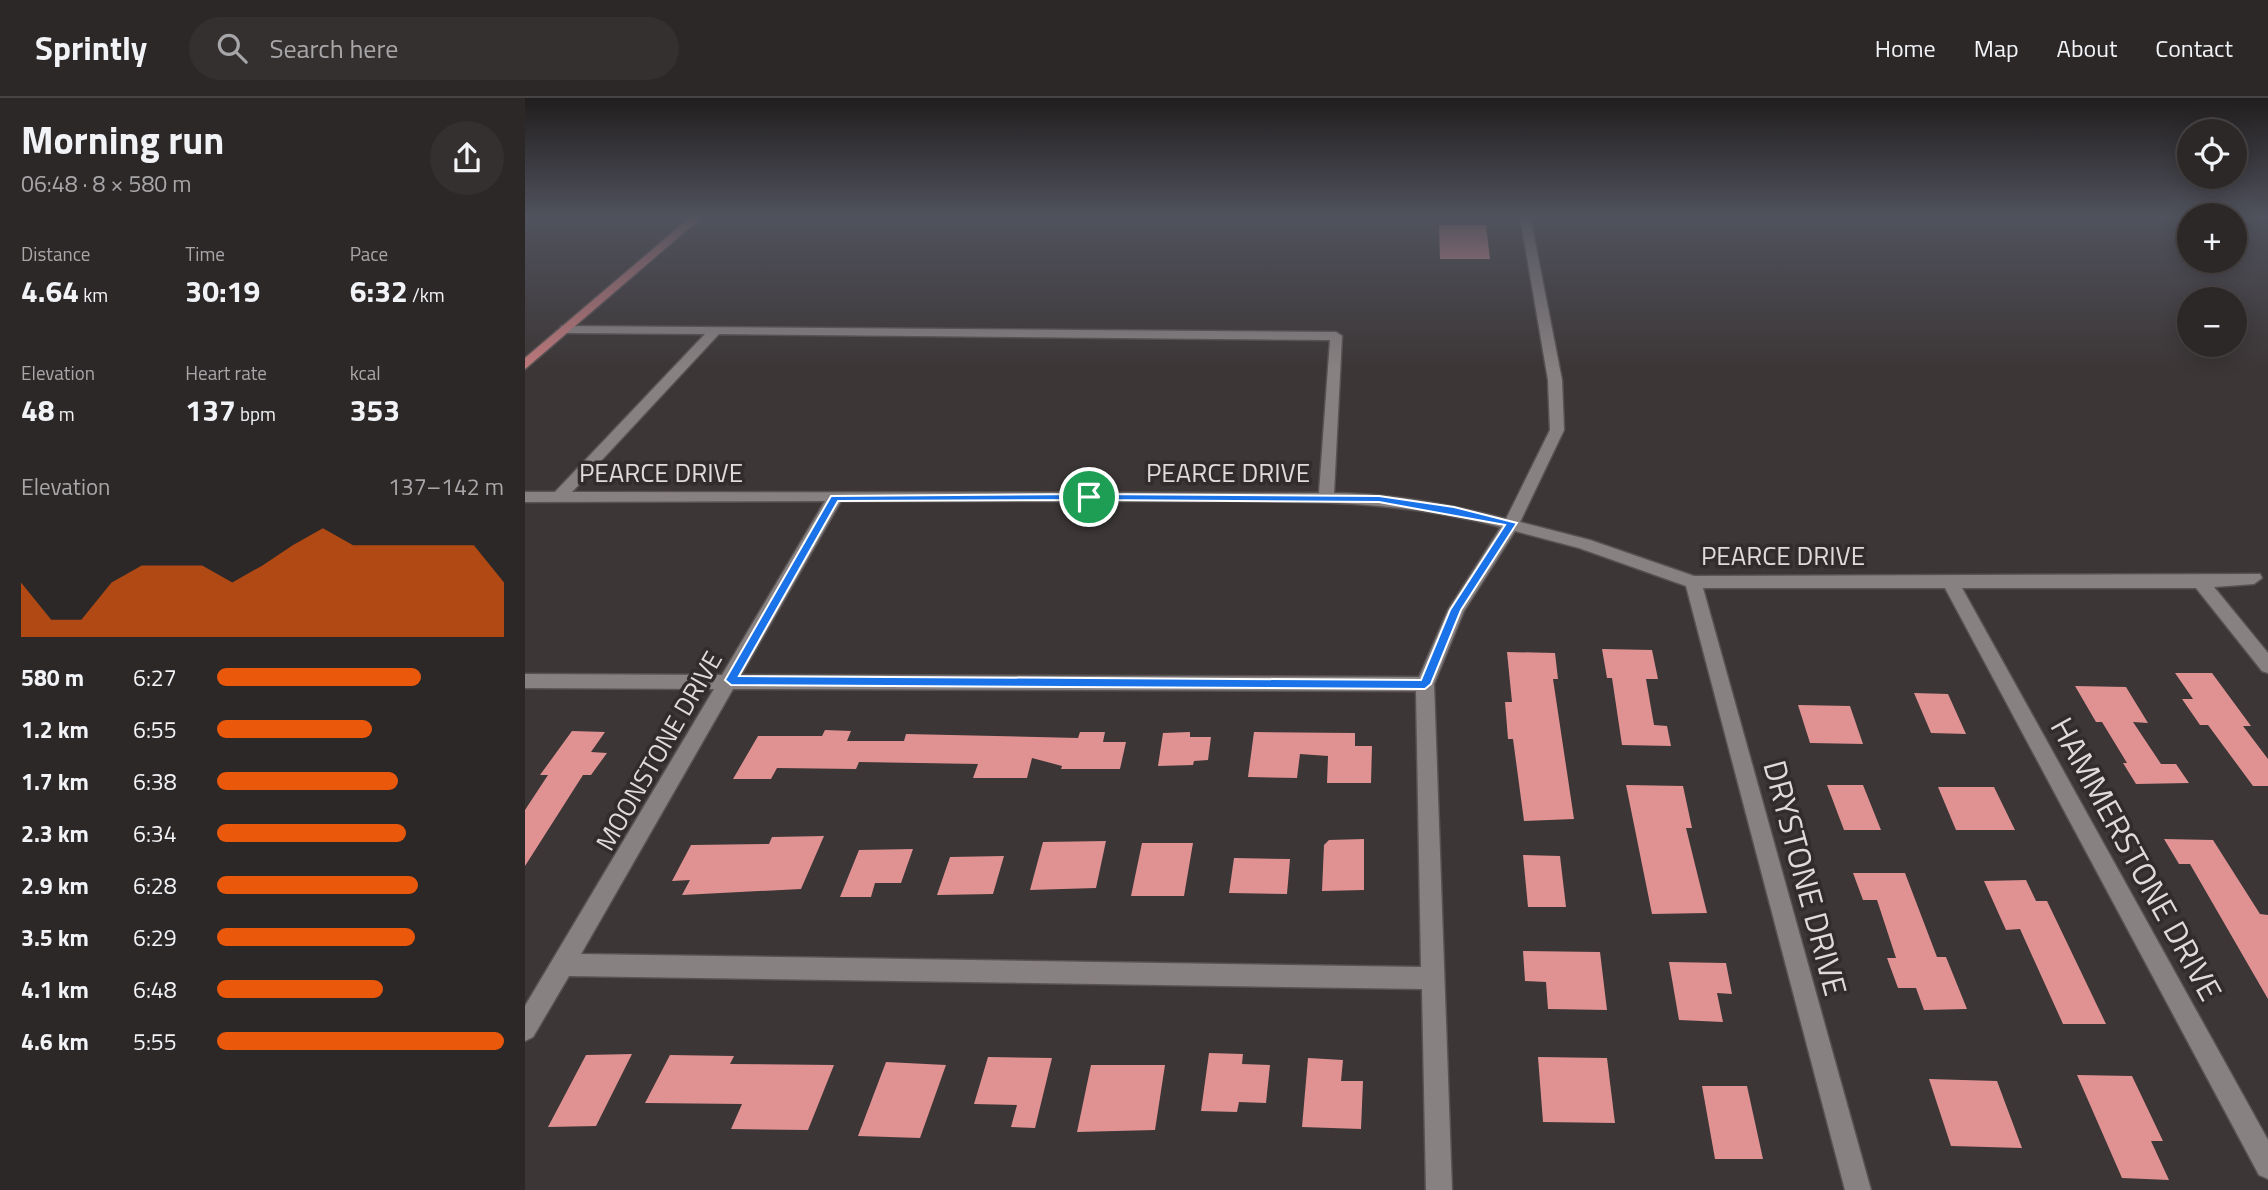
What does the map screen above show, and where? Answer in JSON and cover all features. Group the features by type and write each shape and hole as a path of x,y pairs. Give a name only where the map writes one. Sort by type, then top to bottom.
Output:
{"main road":[{"path":"631,272 636,267"},
{"path":"525,365 637,267"}],"street":[{"path":"1439,1190 1425,684 1456,610 1512,523 1557,430 1555,380 1534,267"},
{"path":"565,329 1336,336 1326,498"},
{"path":"560,496 715,331"},
{"name":"PEARCE DRIVE","path":"525,497 1379,499 1454,510 1512,523 1584,544 1693,582 2201,582 2254,578"},
{"name":"MOONSTONE DRIVE","path":"525,1029 565,965 835,498"},
{"name":"HAMMERSTONE DRIVE","path":"1950,581 2268,1166"},
{"name":"DRYSTONE DRIVE","path":"1693,582 1858,1190"},
{"path":"2201,582 2268,666"},
{"path":"525,681 1425,684"},
{"path":"565,965 1434,978"}],"building":[{"path":"1602,649 1652,650 1658,679 1646,679 1654,725 1667,726 1671,746 1622,745 1612,678 1607,678"},
{"path":"1507,652 1555,653 1558,679 1553,679 1574,819 1524,821 1513,739 1508,739 1505,702 1512,702"},
{"path":"2175,673 2212,673 2251,726 2243,726 2268,759 2268,786 2253,786 2208,725 2200,725 2182,699 2193,699"},
{"path":"2075,686 2126,687 2148,723 2133,722 2161,764 2176,764 2189,783 2136,784 2123,763 2127,763 2102,722 2096,722"},
{"path":"1914,693 1948,694 1966,734 1931,733"},
{"path":"1798,705 1850,706 1863,744 1810,743"},
{"path":"825,730 851,731 847,741 904,741 906,734 1078,738 1080,732 1105,732 1103,742 1126,742 1120,769 1061,769 1062,766 1032,758 1027,778 973,778 978,764 859,762 856,769 777,768 771,779 733,779 758,736 822,736"},
{"path":"572,731 605,732 591,752 607,753 591,775 583,775 525,866 525,810 548,775 540,775"},
{"path":"1190,732 1190,737 1211,737 1208,760 1194,761 1193,765 1158,766 1163,733"},
{"path":"1254,732 1355,733 1355,746 1372,746 1371,783 1327,783 1328,756 1300,754 1297,778 1248,777"},
{"path":"1626,785 1683,786 1692,828 1686,828 1707,913 1652,914"},
{"path":"1827,785 1863,785 1881,830 1844,830"},
{"path":"1938,787 1994,787 2015,830 1956,830"},
{"path":"824,836 801,889 682,895 690,880 672,881 691,845 769,844 772,837"},
{"path":"1364,839 1364,890 1322,891 1324,845 1329,840"},
{"path":"2164,839 2213,840 2260,914 2268,915 2268,999 2190,864 2179,864"},
{"path":"1106,841 1096,888 1030,890 1043,842"},
{"path":"1142,843 1193,843 1184,896 1131,896"},
{"path":"913,849 901,883 875,883 871,897 840,897 859,850"},
{"path":"1523,855 1560,856 1566,907 1528,907"},
{"path":"1004,856 993,894 937,895 950,857"},
{"path":"1234,858 1290,859 1287,894 1229,893"},
{"path":"1853,873 1905,873 1937,957 1946,957 1967,1009 1924,1010 1916,988 1898,988 1887,958 1896,958 1877,900 1863,900"},
{"path":"2026,880 2036,901 2047,901 2106,1024 2063,1024 2020,929 2006,930 1984,881"},
{"path":"1523,951 1600,952 1607,1010 1548,1009 1546,982 1525,981"},
{"path":"1669,962 1726,963 1732,994 1717,993 1723,1022 1679,1020"},
{"path":"1209,1053 1243,1054 1242,1064 1270,1065 1266,1103 1239,1102 1237,1112 1201,1111"},
{"path":"632,1054 596,1126 548,1127 586,1055"},
{"path":"670,1055 734,1056 730,1064 834,1065 808,1130 731,1129 742,1104 645,1103"},
{"path":"988,1057 1052,1058 1035,1128 1011,1127 1017,1105 974,1104"},
{"path":"1538,1057 1607,1058 1615,1123 1543,1122"},
{"path":"1308,1058 1343,1060 1341,1081 1363,1081 1361,1129 1302,1127"},
{"path":"886,1062 946,1065 920,1138 858,1136"},
{"path":"1091,1065 1165,1065 1155,1130 1077,1132"},
{"path":"2077,1075 2132,1076 2163,1141 2151,1141 2169,1180 2122,1178"},
{"path":"1929,1079 1997,1081 2022,1148 1951,1146"},
{"path":"1702,1086 1747,1086 1763,1159 1715,1159"}],"route":[{"path":"1258,496 1379,499 1454,510 1512,523 1482,565 1456,610 1425,684 731,680 835,498 1089,497 1258,496"}]}
